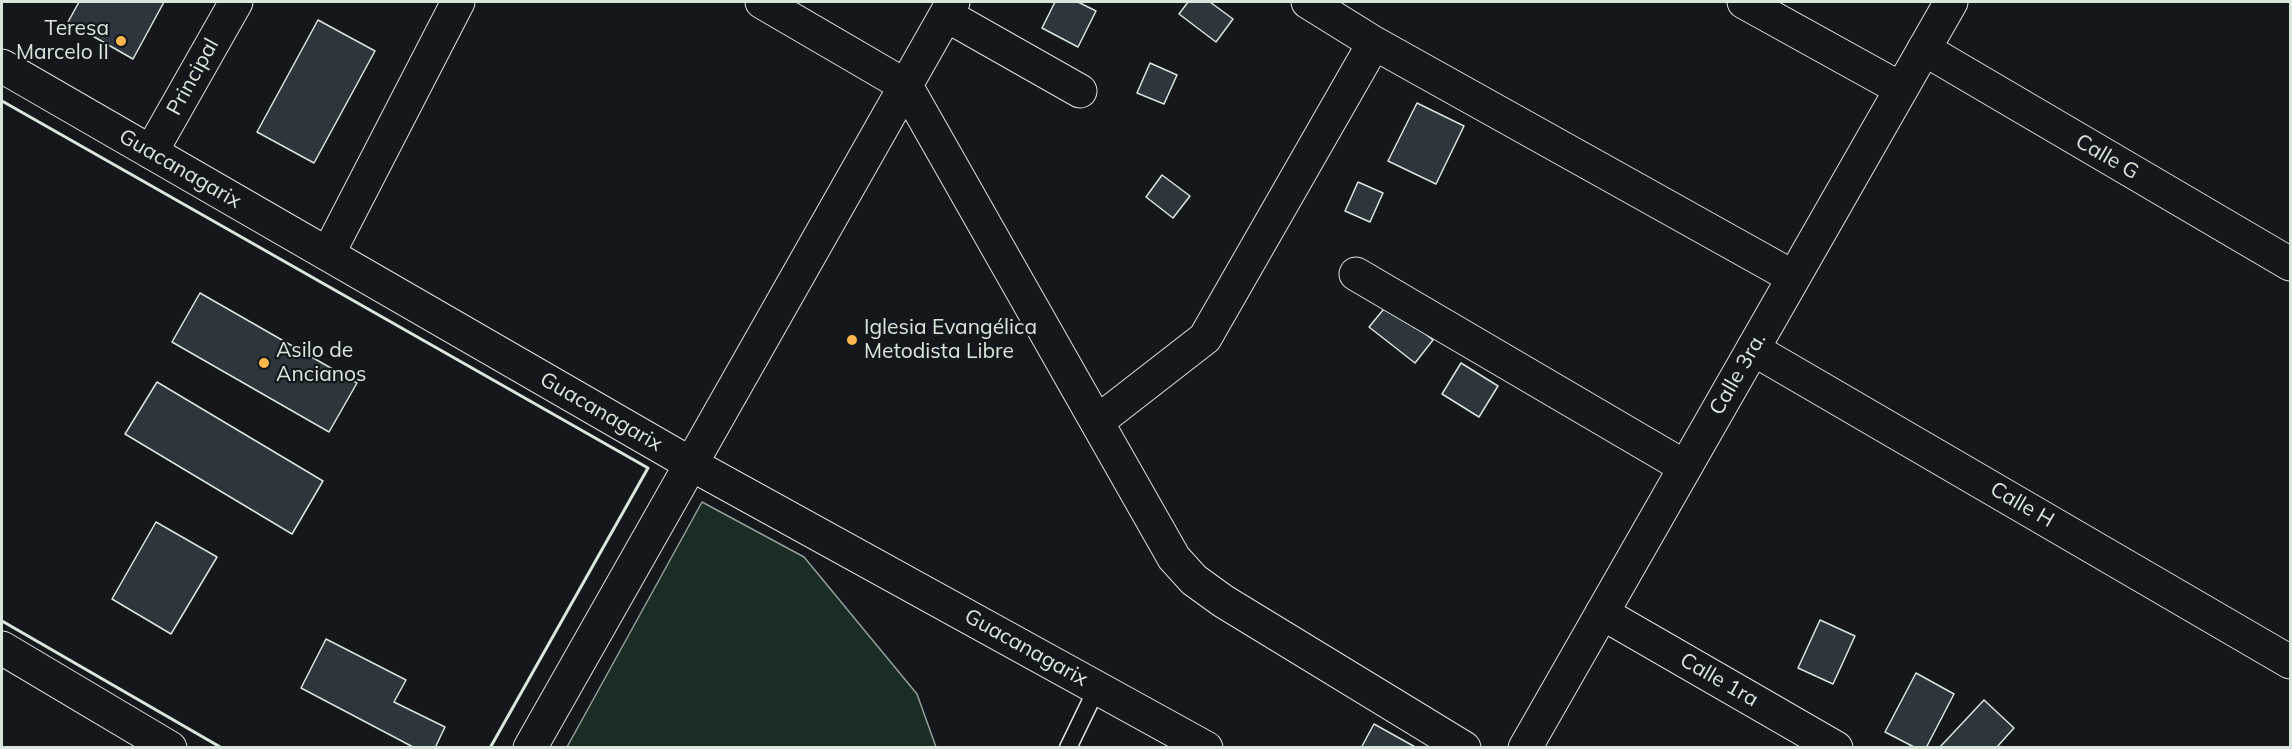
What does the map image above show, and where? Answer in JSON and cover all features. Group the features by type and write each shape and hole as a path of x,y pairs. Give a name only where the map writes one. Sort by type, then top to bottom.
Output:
{"street":[{"name":"Principal","path":"151,152 236,2"},
{"path":"328,255 458,2"},
{"path":"762,2 906,86 1174,558 1194,580 1223,601 1464,747"},
{"path":"1308,2 1374,43 1793,277"},
{"path":"1744,2 1901,89"},
{"name":"Calle 3ra.","path":"1525,747 1951,2"},
{"path":"531,747 950,8 1080,91"},
{"path":"1097,422 1205,338 1374,43"},
{"name":"Calle G","path":"1924,49 2290,264"},
{"name":"Guacanagarix","path":"2,66 691,464 1206,747"},
{"path":"1356,274 1685,467"},
{"name":"Calle H","path":"1753,348 2290,662"},
{"name":"Calle 1ra","path":"1602,613 1836,747"},
{"path":"2,648 170,747"}],"lane":[{"path":"1068,747 1097,688"}],"green space":[{"path":"702,502 804,557 917,694 936,747 567,747"}],"building":[{"name":"Teresa Marcelo II","path":"79,2 164,2 133,59 68,22"},
{"path":"1055,2 1078,2 1096,11 1078,47 1042,28"},
{"path":"1188,2 1210,2 1233,19 1216,42 1179,14"},
{"path":"318,20 375,51 314,163 257,132"},
{"path":"1150,63 1177,75 1164,104 1137,93"},
{"path":"1417,103 1464,126 1436,184 1388,161"},
{"path":"1162,175 1190,196 1173,218 1146,197"},
{"path":"1358,182 1383,193 1370,222 1345,211"},
{"name":"Asilo de Ancianos","path":"200,293 357,383 329,432 172,342"},
{"path":"1388,304 1433,340 1415,363 1369,327"},
{"path":"1461,363 1498,386 1479,417 1442,394"},
{"path":"157,382 323,481 292,534 125,434"},
{"path":"156,522 217,557 171,634 112,599"},
{"path":"1820,620 1855,636 1833,684 1798,668"},
{"path":"326,639 406,680 394,702 445,727 435,748 415,748 301,688"},
{"path":"1916,673 1954,694 1926,748 1916,748 1885,732"},
{"path":"1984,700 2014,728 1996,748 1939,748"},
{"path":"1374,724 1417,748 1361,748"}],"wall":[{"path":"2,101 648,468 490,748"},
{"path":"2,621 222,748"}],"place":[{"name":"Teresa Marcelo II","path":"121,41"},
{"name":"Iglesia Evangélica Metodista Libre","path":"852,340"},
{"name":"Asilo de Ancianos","path":"264,363"}]}
